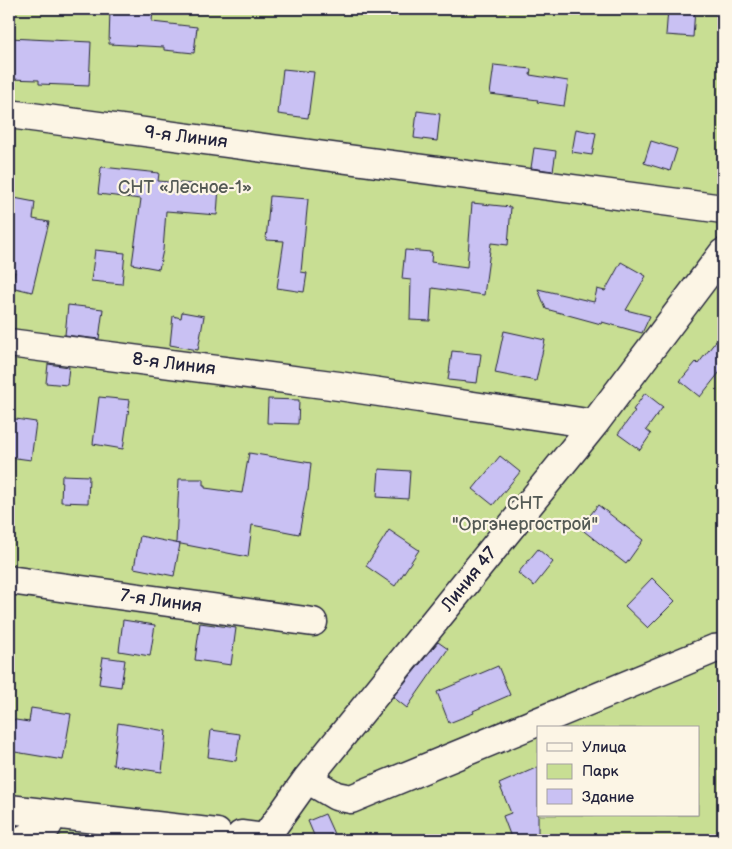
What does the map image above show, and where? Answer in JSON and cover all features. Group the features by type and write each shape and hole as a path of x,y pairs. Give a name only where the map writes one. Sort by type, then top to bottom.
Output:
{"street":[{"name":"9-я Линия","path":"9,114 723,209"},
{"name":"Линия 47","path":"53,815 265,838 307,779 594,424 723,254"},
{"name":"8-я Линия","path":"9,343 339,386 594,424"},
{"name":"7-я Линия","path":"9,580 313,622"},
{"path":"307,779 336,796 351,799 720,645"},
{"path":"9,809 53,815 46,828 22,840"}],"green space":[{"path":"9,9 723,9 723,840 9,840"}],"building":[{"path":"110,9 153,9 152,22 197,27 194,53 164,50 164,47 109,44"},
{"path":"668,9 695,9 693,37 666,35"},
{"path":"9,38 91,42 89,86 39,84 39,80 9,79"},
{"path":"494,65 531,69 530,75 568,81 564,106 537,102 538,100 490,94"},
{"path":"283,69 314,72 308,118 278,114"},
{"path":"417,111 440,114 437,141 414,138"},
{"path":"576,129 596,133 592,155 572,152"},
{"path":"651,141 677,149 670,171 644,163"},
{"path":"534,148 556,151 553,171 531,168"},
{"path":"102,167 159,173 158,181 219,186 217,215 166,211 163,250 159,269 132,264 141,199 98,194"},
{"path":"270,196 308,199 301,272 307,273 304,292 277,288 284,241 266,240"},
{"path":"9,197 35,202 33,219 49,222 32,292 11,287 15,272 9,272"},
{"path":"472,203 511,207 508,245 491,243 484,295 432,288 430,321 410,320 411,280 402,279 405,250 432,252 431,262 467,267"},
{"path":"95,250 125,253 122,284 91,281"},
{"path":"621,262 646,276 626,310 650,316 642,333 546,309 538,289 594,302 597,289 605,291"},
{"path":"68,305 103,309 99,339 65,335"},
{"path":"182,312 204,316 198,350 170,345 173,316 181,318"},
{"path":"504,331 545,340 536,381 495,373"},
{"path":"723,332 723,368 700,397 680,381 696,362 698,364"},
{"path":"452,351 481,354 477,383 448,380"},
{"path":"48,364 69,367 67,385 46,383"},
{"path":"645,393 663,407 646,430 651,434 640,450 618,434 635,411 633,410"},
{"path":"99,397 130,400 123,449 93,444"},
{"path":"268,399 299,400 298,424 267,423"},
{"path":"9,418 36,422 31,460 9,457"},
{"path":"249,453 311,463 308,491 299,534 252,525 248,557 176,543 179,479 203,479 205,488 242,493"},
{"path":"500,456 520,472 493,505 473,489"},
{"path":"379,469 410,471 408,499 377,497"},
{"path":"62,475 89,476 88,503 61,502"},
{"path":"598,505 643,540 626,564 580,528"},
{"path":"389,530 419,550 395,586 366,566"},
{"path":"140,536 180,544 174,576 134,568"},
{"path":"538,549 553,562 534,586 518,573"},
{"path":"652,578 675,601 648,628 625,606"},
{"path":"123,620 155,625 150,656 119,651"},
{"path":"200,623 236,628 231,665 195,660"},
{"path":"438,642 448,649 407,708 393,697"},
{"path":"103,657 125,660 121,687 99,684"},
{"path":"498,666 510,695 449,723 437,692"},
{"path":"31,708 71,714 63,760 9,751 9,719 29,722"},
{"path":"118,723 166,731 162,772 113,765"},
{"path":"211,730 240,734 236,761 208,757"},
{"path":"537,767 538,835 525,840 512,840 503,816 511,813 499,784"},
{"path":"325,814 334,834 316,840 308,821"}],"park label":[{"name":"СНТ «Лесное-1»","path":"185,187"},
{"name":"СНТ \"Оргэнергострой\"","path":"525,513"}]}
